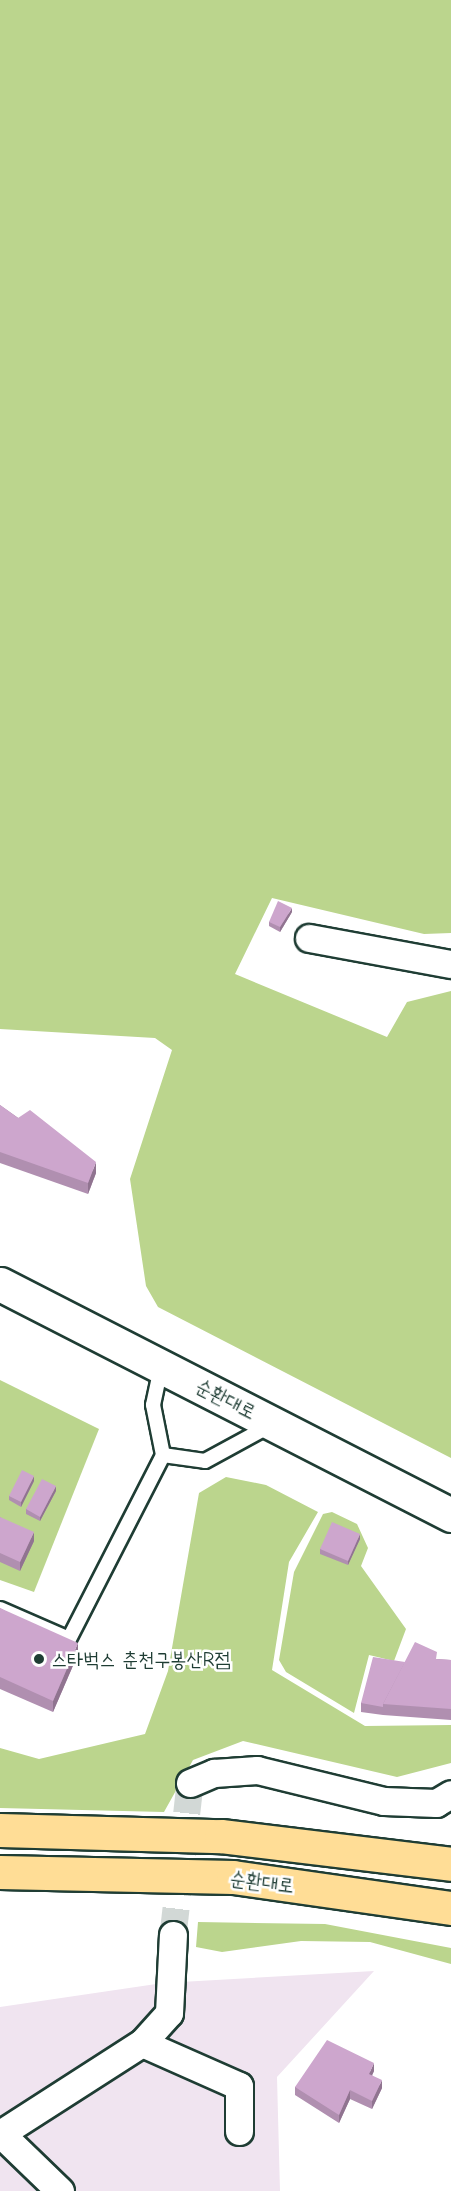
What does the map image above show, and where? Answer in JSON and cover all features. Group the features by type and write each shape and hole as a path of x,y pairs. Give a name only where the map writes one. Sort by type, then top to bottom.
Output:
{"highway":[{"name":"순환대로","path":"0,1830 221,1836 451,1864"},
{"name":"순환대로","path":"0,1872 233,1877 451,1908"}],"street":[{"path":"309,938 451,964"},
{"name":"순환대로","path":"0,1284 451,1515"},
{"path":"190,1783 214,1773 256,1770 384,1802 436,1803 451,1794"},
{"path":"60,2191 0,2134 142,2043 169,2013 173,1935"},
{"path":"142,2043 239,2086 239,2132"}],"lane":[{"path":"0,1609 69,1639 163,1455 153,1405 161,1366"},
{"path":"163,1455 206,1461 246,1443 273,1424"}],"shaded area":[{"path":"374,1971 277,2077 280,2191 0,2191 0,2007 163,1983"}],"green space":[{"path":"0,0 451,0 451,933 424,934 272,898 235,974 387,1037 407,1002 451,991 451,1458 158,1307 146,1286 130,1179 172,1050 155,1038 0,1029"},
{"path":"0,1380 99,1429 34,1592 0,1580"},
{"path":"226,1477 266,1485 318,1512 289,1562 272,1670 365,1726 451,1725 451,1763 397,1777 243,1741 193,1760 164,1812 0,1808 0,1748 39,1759 145,1734 168,1671 199,1493"},
{"path":"332,1512 357,1524 368,1548 361,1566 406,1629 394,1661 369,1655 354,1713 286,1672 279,1660 294,1572 323,1514"},
{"path":"198,1922 325,1924 451,1948 451,1964 370,1942 301,1941 222,1952 196,1947"}],"building":[{"path":"278,901 292,908 280,927 269,922"},
{"path":"0,1105 18,1118 30,1110 96,1162 88,1183 0,1152"},
{"path":"22,1470 34,1476 21,1502 9,1496"},
{"path":"42,1479 56,1486 40,1517 26,1509"},
{"path":"0,1517 34,1532 20,1562 0,1553"},
{"path":"332,1522 360,1534 348,1561 320,1549"},
{"path":"0,1608 78,1643 53,1701 0,1677"},
{"path":"415,1642 437,1652 436,1659 451,1660 451,1709 383,1704"},
{"path":"373,1657 405,1662 383,1707 361,1703"},
{"path":"327,2040 374,2063 369,2074 382,2080 372,2101 350,2090 339,2115 295,2087"}],"tunnel":[{"path":"173,1935 190,1783"}],"place":[{"name":"스타벅스 춘천구봉산R점","path":"39,1659"}]}
